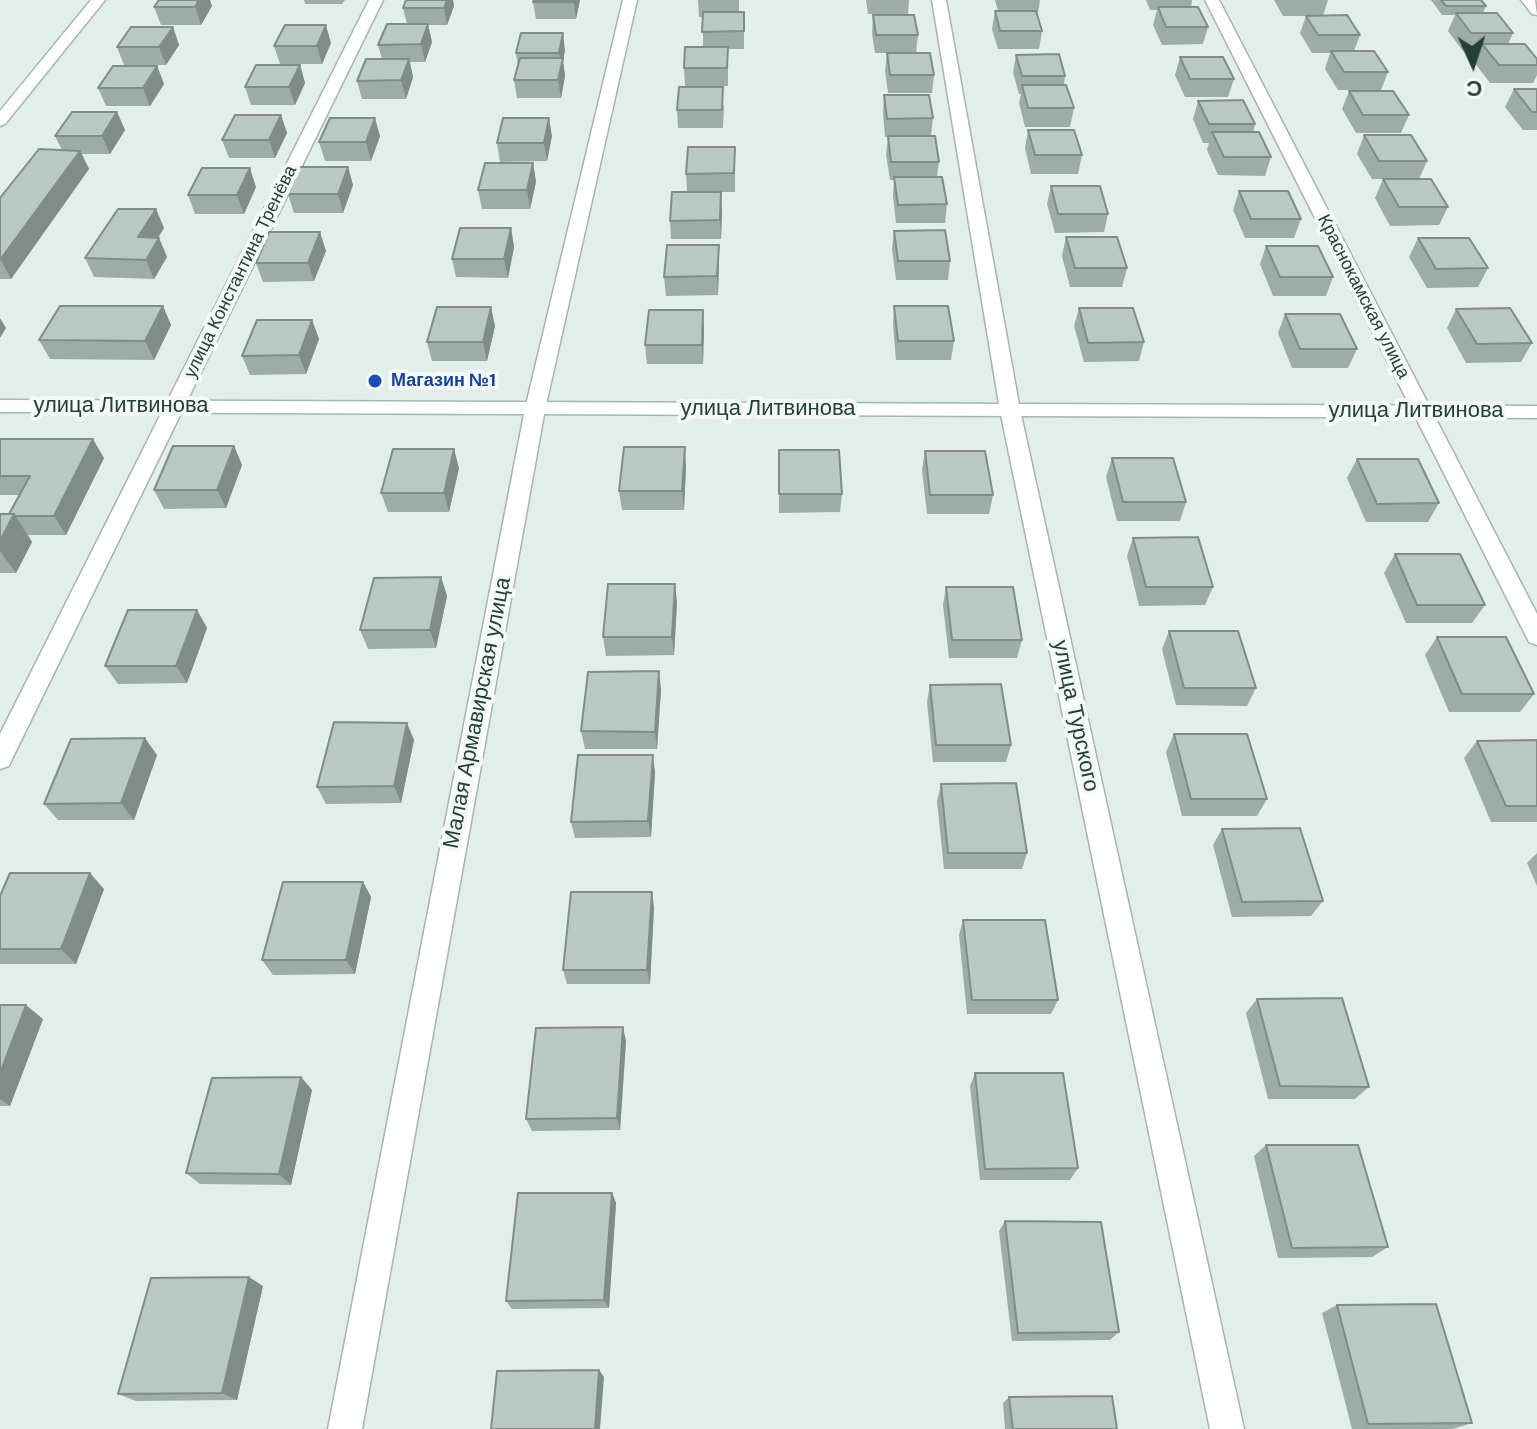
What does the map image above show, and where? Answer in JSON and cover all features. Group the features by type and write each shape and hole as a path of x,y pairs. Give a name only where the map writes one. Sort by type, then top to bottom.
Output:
{"street":[{"path":"0,121 98,0"},
{"name":"улица Константина Тренёва","path":"0,759 376,0"},
{"name":"Малая Армавирская улица","path":"345,1429 535,409 630,0"},
{"name":"улица Турского","path":"939,0 1010,410 1227,1429"},
{"name":"Краснокамская улица","path":"1212,0 1537,636"},
{"path":"1528,0 1537,11"},
{"name":"улица Литвинова","path":"0,406 1537,412"}],"building":[{"path":"159,0 199,0 195,7 154,7"},
{"path":"406,0 447,0 444,8 403,8"},
{"path":"574,0 574,2 533,2"},
{"path":"1441,0 1481,0 1486,6 1446,6"},
{"path":"1158,7 1198,7 1208,27 1166,27"},
{"path":"995,11 1036,11 1042,31 1000,31"},
{"path":"703,12 744,12 744,31 702,32"},
{"path":"1456,13 1497,13 1513,33 1471,33"},
{"path":"873,15 914,15 918,35 876,35"},
{"path":"1347,15 1360,35 1318,35 1306,16"},
{"path":"387,24 428,24 421,44 378,45"},
{"path":"285,25 326,25 317,46 274,46"},
{"path":"131,27 173,27 159,47 117,47"},
{"path":"521,33 563,33 559,53 516,53"},
{"path":"1482,44 1525,44 1537,59 1537,65 1499,65"},
{"path":"685,47 728,47 727,68 684,68"},
{"path":"1331,51 1374,51 1388,72 1344,72"},
{"path":"887,53 930,53 934,75 890,75"},
{"path":"1059,54 1065,76 1022,76 1016,55"},
{"path":"1180,57 1223,57 1234,79 1190,79"},
{"path":"520,58 563,58 558,80 514,80"},
{"path":"366,59 409,59 401,80 357,81"},
{"path":"256,65 300,65 289,87 245,87"},
{"path":"113,66 157,66 143,88 98,88"},
{"path":"1022,85 1066,85 1074,108 1028,108"},
{"path":"679,87 723,87 722,110 677,110"},
{"path":"1514,89 1537,89 1537,112 1532,112"},
{"path":"1349,91 1393,91 1409,115 1363,115"},
{"path":"884,95 929,95 933,118 887,119"},
{"path":"1243,100 1255,124 1209,124 1198,101"},
{"path":"72,112 117,112 102,136 55,136"},
{"path":"235,115 281,115 269,140 222,140"},
{"path":"330,118 375,118 366,142 319,142"},
{"path":"503,118 549,118 544,143 497,143"},
{"path":"1028,130 1074,130 1082,155 1035,155"},
{"path":"1212,132 1259,132 1271,157 1224,157"},
{"path":"1364,135 1411,135 1427,161 1379,161"},
{"path":"888,136 935,136 939,162 891,162"},
{"path":"688,147 735,147 734,173 686,174"},
{"path":"39,149 80,151 0,260 0,198"},
{"path":"485,163 533,163 527,190 478,190"},
{"path":"300,167 348,167 338,194 288,194"},
{"path":"202,168 250,168 237,195 188,195"},
{"path":"894,177 942,177 947,204 898,205"},
{"path":"1383,179 1431,179 1448,207 1399,207"},
{"path":"1051,186 1100,186 1108,214 1058,214"},
{"path":"1239,191 1288,191 1301,219 1251,219"},
{"path":"672,192 721,192 720,220 670,221"},
{"path":"118,209 156,209 138,237 159,238 146,260 85,258"},
{"path":"460,228 511,228 504,259 452,259"},
{"path":"945,230 950,261 898,261 894,231"},
{"path":"269,232 320,232 308,263 256,263"},
{"path":"1066,237 1117,237 1127,268 1075,268"},
{"path":"1418,238 1469,238 1488,268 1436,269"},
{"path":"667,245 719,245 717,276 664,277"},
{"path":"1266,246 1318,246 1333,277 1280,277"},
{"path":"60,306 163,306 145,341 39,340"},
{"path":"894,306 948,306 954,341 898,341"},
{"path":"437,307 491,307 483,342 427,342"},
{"path":"1079,308 1133,308 1144,342 1088,343"},
{"path":"1510,308 1532,343 1477,344 1456,309"},
{"path":"649,310 703,310 702,345 645,345"},
{"path":"1285,314 1340,314 1357,349 1300,349"},
{"path":"257,320 312,320 299,355 242,356"},
{"path":"0,439 93,439 54,516 9,514 30,476 0,476"},
{"path":"173,446 234,446 217,490 154,490"},
{"path":"624,447 685,447 682,491 619,491"},
{"path":"393,449 454,449 444,493 381,493"},
{"path":"779,450 839,450 842,494 779,494"},
{"path":"925,451 985,451 993,495 930,495"},
{"path":"1112,458 1173,458 1186,502 1123,502"},
{"path":"1357,459 1418,459 1439,503 1377,504"},
{"path":"0,514 14,514 0,541"},
{"path":"1198,537 1213,587 1146,587 1133,538"},
{"path":"1395,554 1460,554 1485,605 1417,605"},
{"path":"441,577 430,630 360,630 374,578"},
{"path":"608,584 675,584 672,637 603,637"},
{"path":"946,587 1013,587 1022,640 952,640"},
{"path":"128,610 197,610 176,666 105,666"},
{"path":"1169,631 1238,631 1256,688 1184,688"},
{"path":"1437,637 1506,637 1534,694 1462,694"},
{"path":"659,671 655,732 581,731 588,672"},
{"path":"1001,684 1011,745 936,745 930,685"},
{"path":"334,722 407,723 394,786 317,787"},
{"path":"1174,734 1247,734 1267,799 1191,799"},
{"path":"145,738 121,803 44,804 71,739"},
{"path":"1537,740 1537,806 1506,806 1477,741"},
{"path":"578,755 653,755 648,821 571,822"},
{"path":"1016,783 1027,853 948,853 941,784"},
{"path":"1300,828 1323,901 1242,902 1222,829"},
{"path":"10,873 90,873 61,949 0,949 0,896"},
{"path":"283,882 363,882 346,960 262,960"},
{"path":"571,892 652,892 647,970 563,970"},
{"path":"963,920 1045,920 1058,1000 972,1000"},
{"path":"1342,998 1369,1087 1280,1086 1257,999"},
{"path":"0,1005 26,1005 0,1073"},
{"path":"623,1027 617,1118 526,1119 536,1028"},
{"path":"975,1073 1063,1073 1078,1168 985,1169"},
{"path":"301,1077 279,1174 186,1173 212,1078"},
{"path":"1266,1145 1358,1145 1388,1247 1292,1248"},
{"path":"518,1193 612,1193 604,1300 506,1301"},
{"path":"1005,1221 1101,1222 1119,1332 1018,1333"},
{"path":"249,1277 222,1393 118,1394 151,1278"},
{"path":"1436,1304 1472,1423 1368,1424 1337,1305"},
{"path":"599,1370 595,1429 491,1429 497,1371"},
{"path":"1112,1396 1117,1429 1013,1429 1009,1397"}],"place":[{"name":"Магазин №1","path":"375,381"}]}
